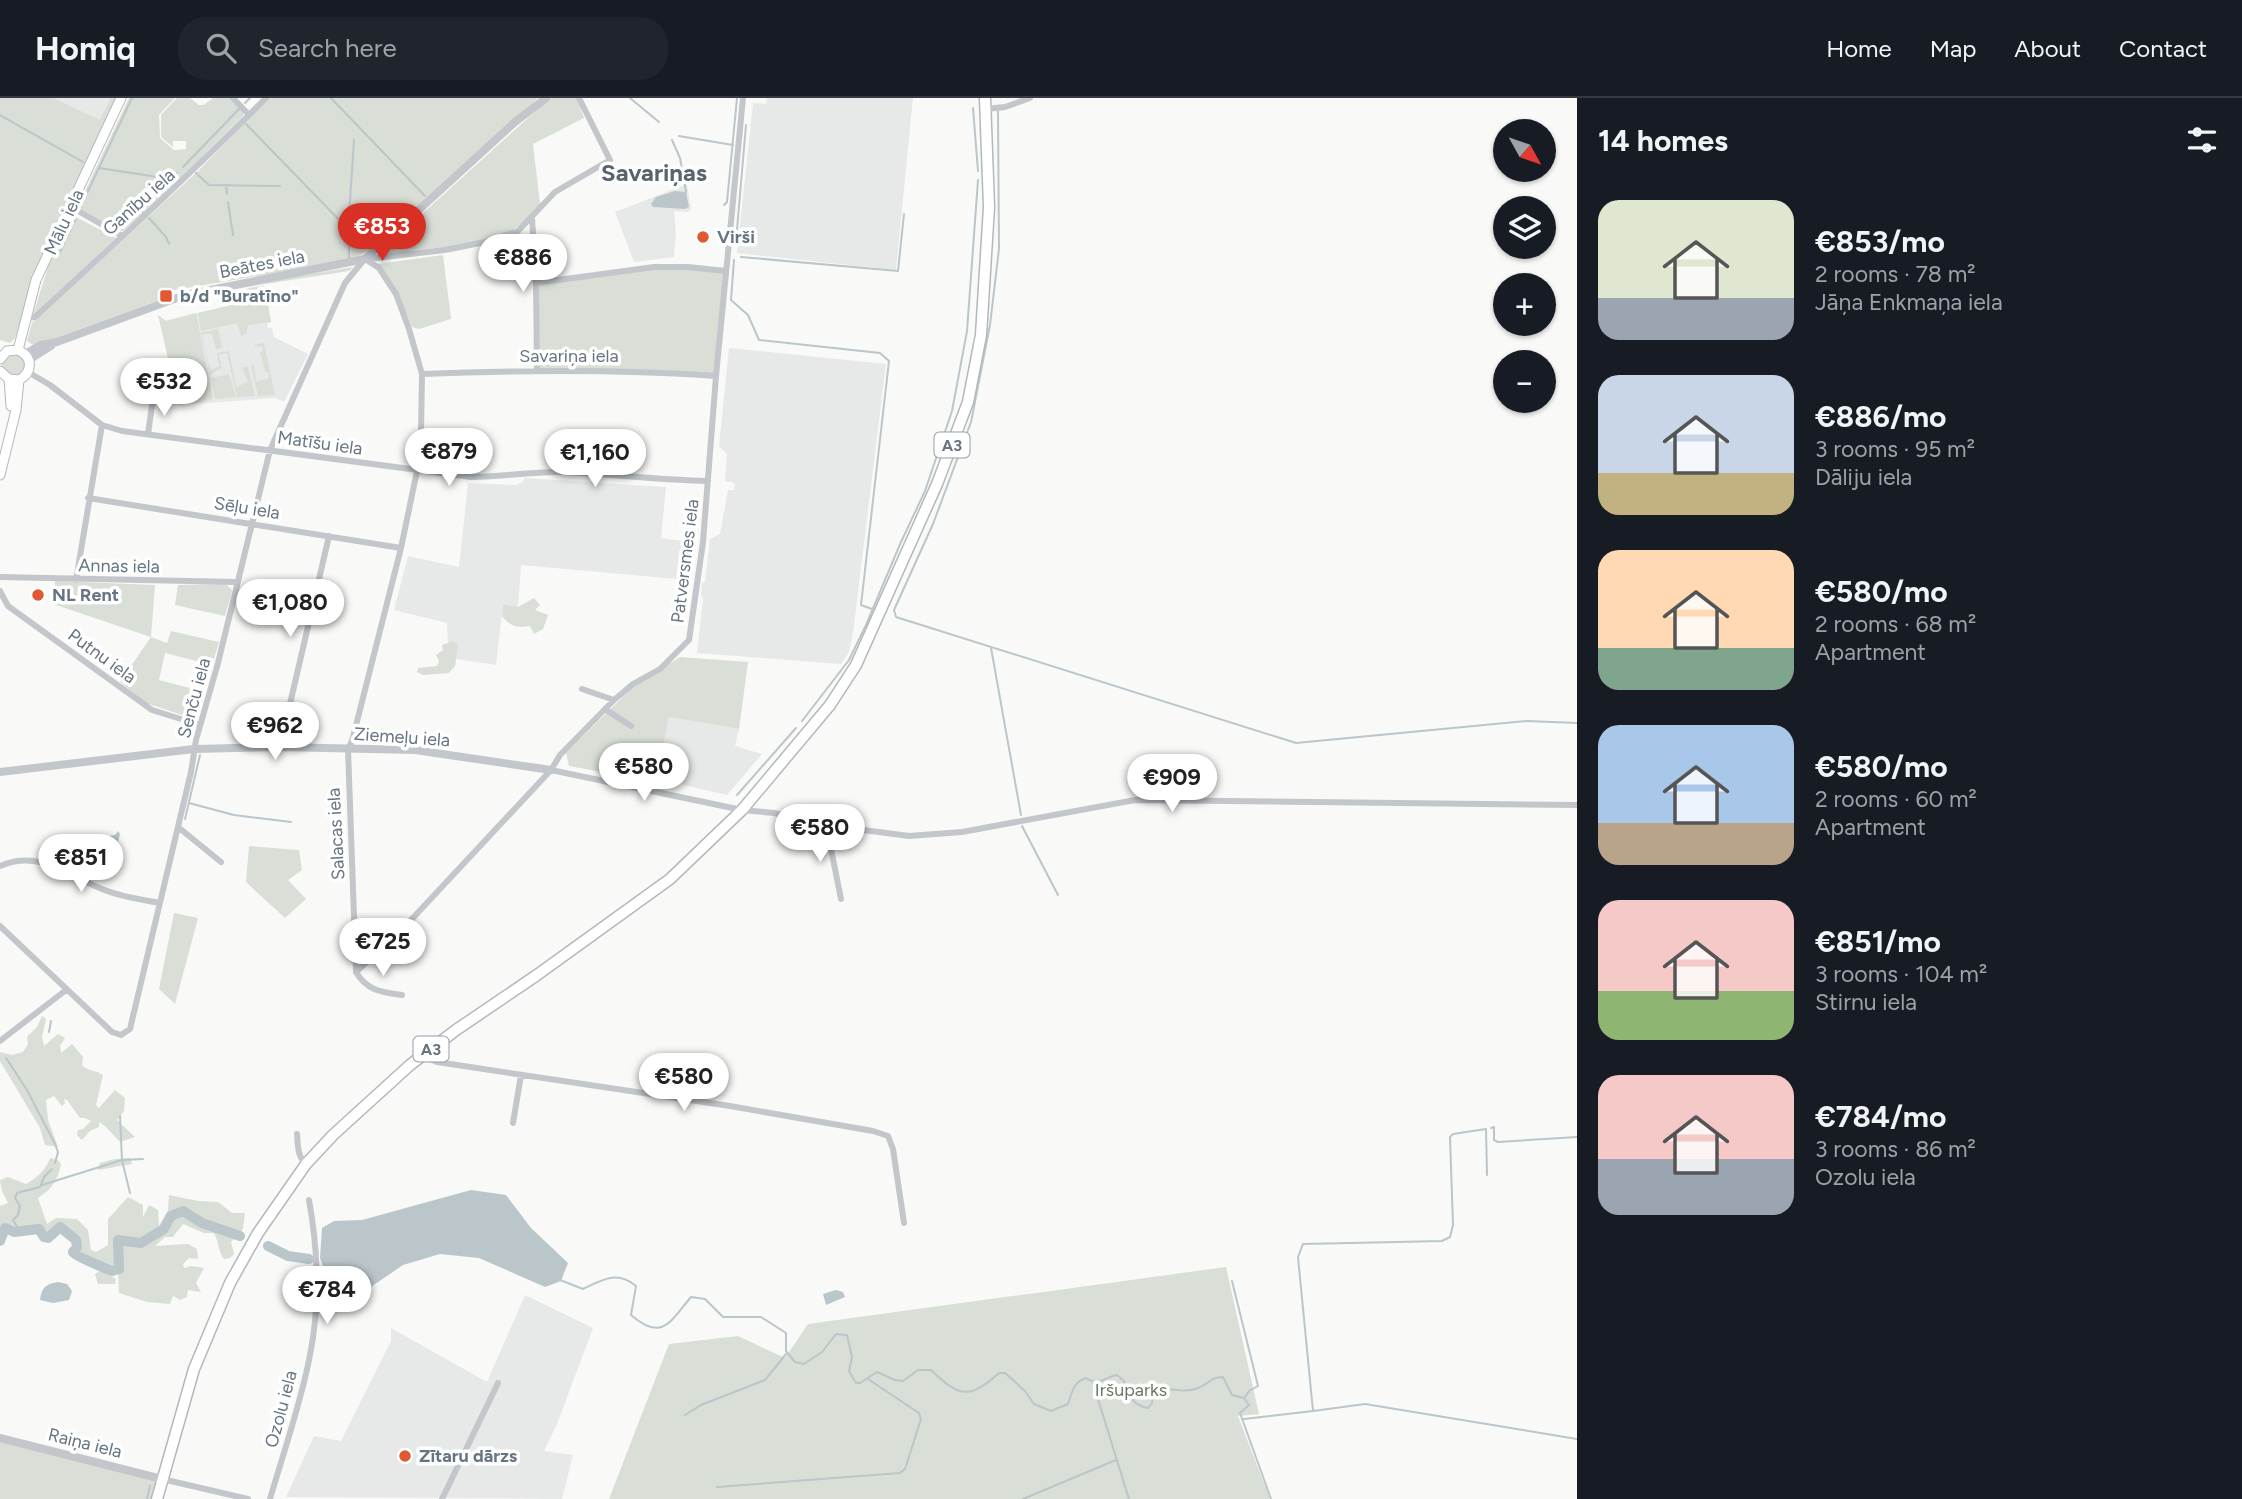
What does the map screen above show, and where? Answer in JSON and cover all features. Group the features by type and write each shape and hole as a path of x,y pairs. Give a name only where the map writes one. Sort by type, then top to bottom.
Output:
{"highway":[{"name":"A3","path":"157,1499 194,1369 230,1283 255,1238 306,1164 381,1090 425,1054 670,879 742,810 830,705 856,665 932,496 968,402 981,335 989,207 985,103"}],"main road":[{"name":"Mālu iela","path":"28,372 24,354 27,318 36,280 121,98"},
{"path":"2,354 24,354"},
{"path":"0,475 13,418 6,375 28,372"}],"street":[{"path":"233,98 249,115"},
{"name":"Ganību iela","path":"27,318 35,317 155,208 266,98"},
{"path":"365,259 515,122 546,98"},
{"path":"365,259 445,250 485,242 518,231 555,192 610,160 579,98"},
{"name":"Patversmes iela","path":"356,972 411,920 551,770 559,755 614,700 633,684 660,669 690,640 708,481 743,98"},
{"path":"985,103 1005,107 1030,98"},
{"path":"71,207 122,236"},
{"path":"532,218 537,369"},
{"name":"Beātes iela","path":"24,354 185,295 365,259"},
{"name":"Salacas iela","path":"356,972 348,749 401,548 417,471 422,374 396,294 379,268 365,259"},
{"name":"Senču iela","path":"66,990 112,1032 121,1035 130,1030 191,772 194,749 270,450 345,283 365,259"},
{"path":"536,283 654,267 726,271"},
{"name":"Savariņa iela","path":"422,374 537,369 716,376"},
{"name":"Matīšu iela","path":"28,372 50,385 102,425 122,431 417,471 500,477 532,472 565,472 708,481"},
{"path":"148,434 153,398"},
{"path":"76,580 102,425"},
{"name":"Sēļu iela","path":"88,498 401,548"},
{"path":"280,747 329,536"},
{"name":"Annas iela","path":"0,577 237,582"},
{"name":"Putnu iela","path":"0,591 8,606 152,710 200,725"},
{"path":"582,688 614,700"},
{"path":"605,709 631,726"},
{"name":"Ziemeļu iela","path":"0,772 194,749 280,747 415,750 551,770"},
{"path":"551,770 742,810 909,836 962,832 1135,800 1577,805"},
{"path":"826,824 841,898"},
{"path":"178,827 220,862"},
{"path":"0,866 18,860 40,861 123,897 160,903"},
{"path":"0,926 66,990 0,1041"},
{"path":"356,972 361,981 374,991 402,995"},
{"path":"425,1054 437,1062 730,1106 880,1133 888,1136 893,1149 904,1223"},
{"path":"513,1123 521,1075"},
{"path":"298,1134 298,1149 306,1164"},
{"name":"Ozolu iela","path":"270,1499 311,1354 317,1300 313,1223 309,1200"},
{"path":"442,1499 498,1383"},
{"name":"Raiņa iela","path":"0,1438 162,1479"},
{"path":"162,1479 247,1499"}],"shaded area":[{"path":"42,98 116,98 103,125"},
{"path":"767,98 913,98 896,270 737,253 753,103 766,104"},
{"path":"687,184 691,209 688,212 674,211 674,257 634,262 615,212"},
{"path":"675,191 686,192 689,207 653,207 651,204 656,197"},
{"path":"266,288 271,322 267,323 268,328 272,328 274,337 308,354 284,402 276,398 179,405 160,322 240,303 248,290"},
{"path":"729,348 886,364 853,633 849,652 841,664 697,653 703,599 702,583 705,582 710,539 720,534 728,490 734,490 735,483 725,481 727,454 719,446"},
{"path":"524,478 666,487 661,538 692,542 688,580 521,565 518,607 503,604 496,665 456,659 458,646 448,643 447,623 394,610 408,556 459,567 468,483 516,485 523,482"},
{"path":"669,717 739,729 735,746 762,754 727,795 671,782 673,772 659,768"},
{"path":"118,831 120,834 114,858 110,863 106,860 106,848 102,841"},
{"path":"471,1190 506,1195 531,1228 568,1263 561,1281 545,1287 479,1258 440,1254 403,1265 359,1295 344,1299 333,1295 322,1283 322,1228 334,1221 362,1220"},
{"path":"58,1282 67,1284 72,1291 69,1300 53,1303 40,1300 45,1287"},
{"path":"836,1290 843,1292 845,1297 826,1305 823,1294"},
{"path":"525,1295 593,1328 544,1451 573,1455 562,1499 286,1497 314,1436 341,1441 391,1341 391,1328 487,1382"}],"green space":[{"path":"0,98 53,98 100,120 111,98 116,98 35,275 15,338 10,343 0,340"},
{"path":"129,98 175,98 159,115 160,138 174,150 186,149 186,141 173,141 173,147 161,137 161,115 177,98 190,98 199,105 204,105 213,98 231,98 243,111 243,116 156,203 120,231 82,211 78,206"},
{"path":"269,98 538,98 371,249 358,256 334,263 169,291 161,295 159,300 35,346 27,341 32,323 196,173"},
{"path":"550,98 577,98 584,118 533,144 540,204 523,222 507,233 482,241 393,254 379,253"},
{"path":"74,216 116,238 33,315 48,267"},
{"path":"443,255 451,319 419,329 412,327 397,293 378,264"},
{"path":"353,267 349,271 246,287 252,283"},
{"path":"654,267 726,271 716,376 537,369 536,283"},
{"path":"265,286 271,322 248,325 246,334 241,336 237,323 201,331 198,313 240,303 248,288"},
{"path":"196,313 213,399 179,405 158,315 166,321"},
{"path":"218,329 222,347 216,350 212,334 202,334 210,371 219,366 217,353 229,351 236,387 248,382 242,367 248,367 255,396 237,397 227,353 219,355 222,368 210,374 201,333"},
{"path":"264,343 275,395 258,396 251,366 254,364 256,382 269,378 260,352 263,351 262,346 254,347"},
{"path":"14,353 22,357 26,365 22,373 14,377 6,373 2,365 6,357"},
{"path":"229,374 236,397 215,399 212,378"},
{"path":"55,581 155,585 151,637 53,604"},
{"path":"226,584 232,590 225,616 175,605 178,585"},
{"path":"534,598 540,605 535,610 548,615 543,629 534,634 530,626 514,626 502,616 503,604 518,607"},
{"path":"171,631 219,642 212,665 165,653 159,680 205,692 197,720 146,703 120,682 151,637 167,643"},
{"path":"454,641 458,646 455,666 449,673 423,675 417,672 418,668 437,666 439,661 436,655 443,650 442,645"},
{"path":"680,657 748,662 739,729 669,717 656,782 569,766 566,753 632,688"},
{"path":"249,846 299,850 302,870 288,880 306,899 285,918 246,882"},
{"path":"174,913 198,918 175,1004 159,989"},
{"path":"42,1016 46,1019 42,1037 44,1046 58,1034 65,1038 60,1046 61,1053 72,1044 83,1057 82,1065 103,1075 96,1105 99,1108 115,1090 125,1098 124,1111 117,1120 135,1137 120,1142 99,1122 99,1127 90,1131 82,1140 77,1135 78,1130 91,1121 80,1118 67,1100 64,1099 62,1106 54,1096 46,1100 48,1120 58,1147 45,1145 40,1128 0,1061 0,1052 12,1055 23,1052 28,1044 27,1037 37,1027"},
{"path":"50,1158 61,1164 54,1184 38,1198 47,1224 56,1218 77,1219 88,1230 91,1250 96,1252 108,1245 108,1219 128,1197 143,1205 143,1217 149,1205 158,1210 159,1226 168,1210 169,1195 218,1202 232,1213 245,1213 243,1229 231,1242 234,1254 224,1259 214,1233 204,1233 183,1224 173,1237 165,1237 155,1246 188,1244 197,1249 198,1259 189,1258 183,1264 184,1268 204,1268 196,1283 201,1292 188,1290 187,1297 180,1300 173,1296 170,1304 147,1302 119,1293 118,1273 76,1255 73,1252 77,1247 76,1240 60,1227 50,1236 44,1237 39,1229 14,1232 5,1229 0,1241 0,1206 8,1203 0,1180 8,1177 26,1184 41,1173"},
{"path":"130,1158 132,1164 98,1170 100,1163"},
{"name":"Iršuparks","path":"1226,1267 1259,1414 1238,1416 1270,1499 609,1499 669,1344 738,1336 785,1358 808,1324"},
{"path":"101,1270 116,1279 115,1284 98,1284 95,1274"},
{"path":"0,1438 162,1479 157,1499 0,1499"}],"waterway":[{"path":"80,208 132,98"},
{"path":"245,103 250,98"},
{"path":"331,98 425,196"},
{"path":"630,98 659,122"},
{"path":"724,205 727,202 737,98"},
{"path":"973,108 978,171"},
{"path":"183,167 239,109"},
{"path":"998,111 999,249 990,325 971,422 933,524 894,610 896,617 1296,743 1527,721 1577,723"},
{"path":"0,115 83,162"},
{"path":"246,124 349,230 349,258"},
{"path":"736,241 746,125"},
{"path":"679,136 733,145"},
{"path":"349,216 354,140"},
{"path":"672,140 680,158 686,192"},
{"path":"99,168 171,179"},
{"path":"143,212 141,210 177,173"},
{"path":"196,173 209,185 280,186"},
{"path":"802,721 849,660 866,625 925,491 952,411 967,331 978,180"},
{"path":"226,185 227,194"},
{"path":"228,202 233,235"},
{"path":"741,257 898,271 904,214"},
{"path":"59,254 76,218"},
{"path":"149,218 169,244"},
{"path":"734,260 731,300 748,315 759,340 880,353 889,361 861,605 872,609"},
{"path":"991,648 1021,815"},
{"path":"737,795 796,728"},
{"path":"185,819 200,755"},
{"path":"189,803 234,815 291,822"},
{"path":"1022,826 1058,895"},
{"path":"49,1032 51,1021"},
{"path":"6,1058 27,1090 55,1144 58,1152 55,1163"},
{"path":"120,1116 122,1160 130,1193"},
{"path":"1491,1128 1494,1127 1494,1140 1498,1142 1577,1137"},
{"path":"1244,1419 1313,1411 1298,1257 1303,1244 1442,1241 1450,1237 1453,1225 1450,1137 1453,1134 1486,1129 1487,1175"},
{"path":"42,1185 122,1160 143,1159"},
{"path":"19,1230 13,1220 18,1215 20,1206 15,1198 17,1193 40,1187 44,1177 52,1169"},
{"path":"0,1241 5,1228 14,1232 39,1229 44,1237 48,1238 60,1227 76,1240 77,1247 73,1252 112,1271 119,1269 118,1240 141,1243 164,1229 171,1216 183,1211 202,1223 240,1236"},
{"path":"268,1246 288,1256 309,1259"},
{"path":"560,1280 583,1289 610,1278 629,1281 636,1286 631,1315 650,1327 658,1328 671,1321 691,1297 705,1299 723,1317 761,1317 786,1333 786,1351 795,1362 804,1364 822,1352 836,1334 847,1335 852,1357 849,1371 856,1383 877,1372 903,1381 918,1370 931,1370 949,1386 964,1392 980,1388 999,1373 1005,1373 1025,1391 1034,1404 1051,1411 1068,1404 1076,1385 1086,1378 1099,1382 1117,1375 1124,1381 1135,1402 1148,1408 1152,1403 1153,1392 1159,1388 1193,1389 1223,1377 1232,1395 1244,1398 1249,1405 1240,1413 1271,1499"},
{"path":"1232,1281 1258,1386 1245,1397"},
{"path":"685,1415 701,1405 765,1380 786,1354"},
{"path":"717,1487 900,1473 905,1469 921,1419 919,1413 868,1379"},
{"path":"1093,1383 1129,1499"},
{"path":"1313,1411 1365,1404 1577,1439"},
{"path":"1023,1499 1116,1460"},
{"path":"147,1499 150,1486"}],"place":[{"name":"Virši","path":"703,237"},
{"name":"b/d \"Buratīno\"","path":"166,296"},
{"name":"NL Rent","path":"38,595"},
{"name":"Zītaru dārzs","path":"405,1456"}],"district":[{"name":"Savariņas","path":"654,172"}]}
